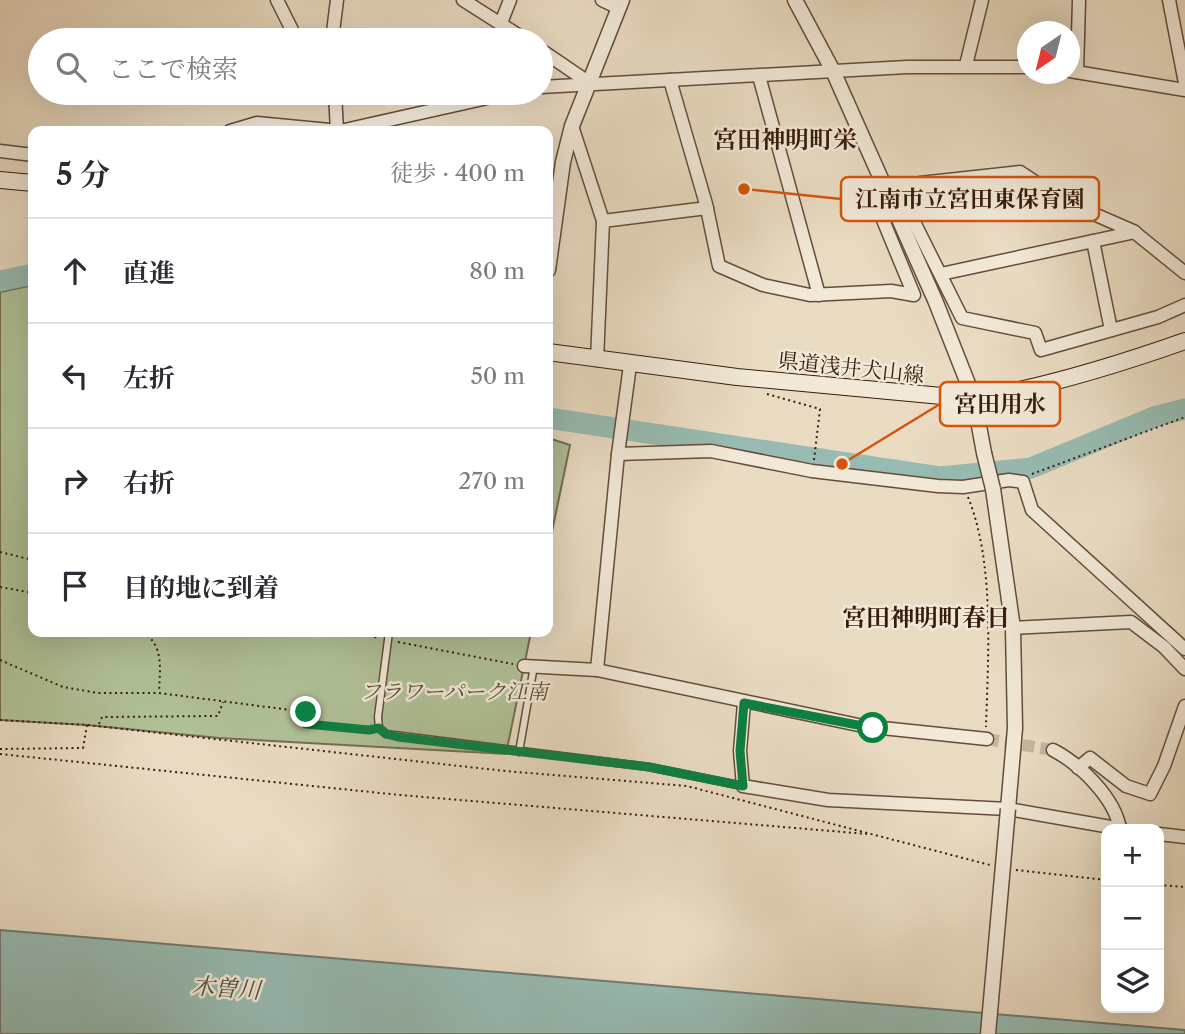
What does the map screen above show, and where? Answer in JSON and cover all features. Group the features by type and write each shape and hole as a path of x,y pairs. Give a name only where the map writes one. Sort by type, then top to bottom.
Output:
{"main road":[{"path":"0,180 28,183"},
{"name":"県道浅井犬山線","path":"553,353 630,365 922,397 974,399 1006,394 1124,362 1185,341"}],"street":[{"path":"278,0 291,28"},
{"path":"333,28 337,0"},
{"path":"463,0 508,28"},
{"path":"500,23 510,0"},
{"path":"553,234 563,162 572,126 621,4 602,0"},
{"path":"795,0 891,190 942,274 962,318 1035,333 1041,350 1176,311 1185,305"},
{"path":"966,65 982,0"},
{"path":"1077,21 1079,0"},
{"path":"1185,10 1170,5 1185,83"},
{"path":"553,58 588,82"},
{"path":"553,86 966,65 1017,68"},
{"path":"1080,72 1185,90"},
{"path":"759,76 819,295"},
{"path":"670,80 707,208 719,266 763,285 819,295 891,291 914,295 883,219 892,206"},
{"path":"335,105 337,126"},
{"path":"360,126 455,105"},
{"path":"247,126 257,123 287,126"},
{"path":"572,126 603,221 597,360"},
{"path":"0,151 28,154"},
{"path":"891,190 1020,172 1063,201 1135,232 1185,273"},
{"path":"891,190 892,206 935,300 974,399 993,489 1013,628 1015,728 988,1034"},
{"path":"603,221 707,208"},
{"path":"942,274 1135,232"},
{"path":"1093,241 1111,330"},
{"path":"597,670 618,454 630,365"},
{"path":"618,454 711,451 862,478 963,486 1009,480 1023,482 1032,510 1185,649"},
{"path":"1013,628 1131,622 1185,669"},
{"path":"529,666 597,670 863,726 986,739"},
{"path":"744,703 740,751 743,786 828,800 1008,809 1101,825"},
{"path":"1078,768 1090,758 1126,786 1150,794 1164,766 1185,706"},
{"path":"1053,750 1078,768 1107,800 1118,816 1120,824"},
{"path":"1164,835 1185,837"}],"lane":[{"path":"388,637 379,728 386,734 649,767 743,786"},
{"path":"519,751 529,666"}],"path":[{"path":"760,392 820,409 813,466"},
{"path":"1023,482 1031,474 1185,417"},
{"path":"963,486 975,516 984,569 988,658 986,739"},
{"path":"0,552 28,559"},
{"path":"0,587 28,592"},
{"path":"150,637 154,640 160,657 159,693"},
{"path":"393,637 529,666"},
{"path":"0,660 63,687 98,694 159,693 306,712 306,724 369,730 379,728"},
{"path":"99,726 102,717 218,716 223,701"},
{"path":"0,720 99,726 505,771 687,786 993,865"},
{"path":"0,749 83,748 87,725"},
{"path":"0,754 414,796 874,835"},
{"path":"1006,868 1101,879"},
{"path":"1164,885 1185,887"}],"green space":[{"name":"フラワーパーク江南","path":"28,286 28,637 530,637 506,754 219,738 87,725 0,720 0,292"},
{"path":"553,440 570,445 553,527"}],"water":[{"name":"木曽川","path":"0,930 1185,1030 1185,1034 0,1034"}],"waterway":[{"path":"0,281 28,275"},
{"path":"553,419 940,477 1031,468 1154,417 1185,409"}],"tunnel":[{"path":"987,739 1053,750"}],"place":[{"name":"江南市立宮田東保育園","path":"744,189"},
{"name":"宮田用水","path":"842,464"}],"district":[{"name":"宮田神明町栄","path":"785,140"},
{"name":"宮田神明町春日","path":"926,618"}],"route":[{"path":"306,712 306,724 369,730 379,728 386,734 398,737 649,767 743,786 740,751 744,703 873,728"}]}
